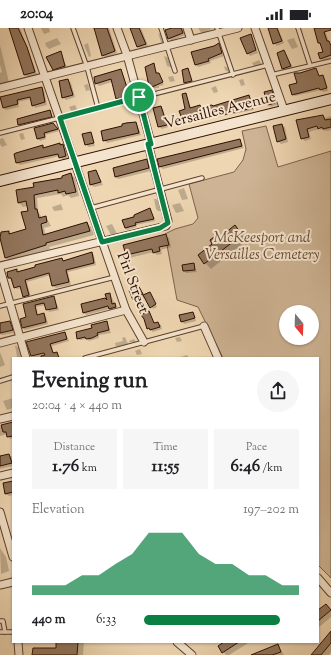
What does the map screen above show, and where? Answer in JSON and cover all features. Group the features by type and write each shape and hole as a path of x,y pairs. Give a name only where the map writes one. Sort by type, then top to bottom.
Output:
{"street":[{"name":"Pirl Street","path":"28,28 126,310 144,342"},
{"path":"0,266 166,226 168,221 139,97 127,55 117,28"},
{"path":"187,28 191,40"},
{"path":"0,86 45,78 127,55 191,40 218,31 238,28"},
{"path":"255,28 284,110"},
{"name":"Versailles Avenue","path":"0,182 331,99"},
{"path":"0,269 26,357"},
{"path":"0,343 126,310"},
{"path":"204,326 218,357"},
{"path":"0,419 12,416"},
{"path":"0,476 12,472"},
{"path":"0,512 10,533 12,549"},
{"path":"319,579 331,593"},
{"path":"0,585 12,582"},
{"path":"18,643 18,655"},
{"path":"178,643 192,655"}],"lane":[{"path":"72,28 87,67 98,108"},
{"path":"161,28 168,46 174,72"},
{"path":"298,28 310,65"},
{"path":"218,31 233,75"},
{"path":"272,75 331,61"},
{"path":"0,133 268,65"},
{"path":"91,208 160,191 202,178"},
{"path":"0,306 115,277"},
{"path":"89,357 204,326"},
{"path":"0,380 12,377"},
{"path":"0,621 3,621 2,632"}],"green space":[{"name":"McKeesport and Versailles Cemetery","path":"266,126 278,167 331,151 331,578 319,566 319,357 223,357 198,307 177,300 165,234 175,229 193,224 198,218 189,184 234,172 243,160 246,149 242,131"}],"building":[{"path":"9,28 18,28 27,47 35,72 24,75"},
{"path":"94,28 107,28 115,51 102,56"},
{"path":"130,28 139,28 146,44 137,47"},
{"path":"181,28 183,33 168,39 165,30"},
{"path":"268,28 277,28 282,41 273,44"},
{"path":"314,28 331,28 331,30 324,32 327,41 329,41 331,46 331,55 320,59 318,53 323,52 320,43 318,43"},
{"path":"251,34 256,50 247,54 240,38"},
{"path":"219,43 222,53 208,59 209,61 195,65 191,52 214,46"},
{"path":"284,50 291,66 282,69 277,53"},
{"path":"61,51 65,66 53,70 46,57"},
{"path":"154,63 156,73 159,73 163,82 152,87 149,86 145,67"},
{"path":"188,68 192,81 184,83 182,70"},
{"path":"316,68 319,76 323,75 327,88 320,90 319,88 292,95 289,85 297,83 294,73 300,73"},
{"path":"121,69 130,97 116,99 111,79 95,84 94,77"},
{"path":"68,79 73,95 62,98 59,81"},
{"path":"42,87 45,102 32,106 30,97 17,100 18,104 3,108 0,97"},
{"path":"272,90 275,103 268,105 264,92"},
{"path":"186,93 190,108 200,105 201,107 213,106 249,95 253,108 222,115 183,121 179,111 185,109 182,94"},
{"path":"161,106 167,125 158,127 153,108"},
{"path":"50,110 52,117 18,125 17,119"},
{"path":"323,115 325,120 331,119 331,127 323,129 322,127 318,129 317,126 307,129 309,137 301,139 296,120"},
{"path":"136,122 139,133 103,141 101,131 122,126 122,124"},
{"path":"53,123 58,129 44,133 45,137 37,139 34,128"},
{"path":"282,124 286,139 277,142 273,126"},
{"path":"91,132 94,143 85,145 82,134"},
{"path":"240,139 242,146 159,167 157,159"},
{"path":"60,143 60,145 63,144 66,156 59,158 58,154 16,163 14,154 16,153 43,145 43,148"},
{"path":"147,159 149,168 115,177 113,168"},
{"path":"96,170 101,182 90,185 88,172"},
{"path":"71,173 76,192 66,194 65,191 58,193 58,190 34,195 35,209 37,209 39,218 46,216 47,222 41,224 43,235 87,222 90,231 46,243 46,245 5,258 0,238 1,232 9,231 9,234 26,229 21,212 28,211 26,201 18,203 16,190 34,187 33,183 62,178 62,176"},
{"path":"150,208 154,219 135,223 136,225 125,228 122,220 134,217 134,215"},
{"path":"235,225 242,235 204,264 198,255 212,244 210,240 218,234 220,237"},
{"path":"166,234 169,245 159,247 160,251 153,253 152,249 126,255 123,245"},
{"path":"92,252 94,263 66,270 69,282 52,286 49,273 25,280 29,295 23,297 20,286 14,288 11,278 8,278 7,272 17,269 17,272 35,267 35,265 62,258 63,261"},
{"path":"194,263 195,270 183,271 182,265"},
{"path":"138,285 143,294 133,300 129,290"},
{"path":"150,292 156,304 150,308 143,295"},
{"path":"110,293 112,304 115,303 116,307 109,309 108,306 83,313 81,304 105,298 107,300 105,294"},
{"path":"54,296 57,308 46,310 44,303 35,305 37,315 44,313 46,322 22,328 20,319 26,317 23,304"},
{"path":"149,311 154,323 158,322 160,327 150,330 149,328 147,329 141,315"},
{"path":"193,312 195,318 181,322 179,315"},
{"path":"10,321 13,330 0,333 0,323"},
{"path":"107,321 109,330 97,333 98,335 92,338 86,339 85,337 77,339 76,332 92,328 91,325"},
{"path":"65,332 67,339 50,344 53,353 57,352 59,357 41,357 45,355 44,353 31,356 26,342"},
{"path":"12,422 12,436 7,437 6,432 3,432 1,425"},
{"path":"9,454 12,463 0,466 0,456"},
{"path":"12,481 12,492 5,494 3,483"},
{"path":"326,604 331,610 319,620 319,609"},
{"path":"331,631 331,643 321,655 311,655"},
{"path":"56,643 78,643 77,655 32,655 33,648 56,648"},
{"path":"222,643 237,643 222,653 218,646"},
{"path":"278,644 281,652 272,655 251,655"}],"route":[{"path":"139,97 151,144 148,144 168,217 168,223 166,226 160,228 102,242 60,118 139,97"}]}
